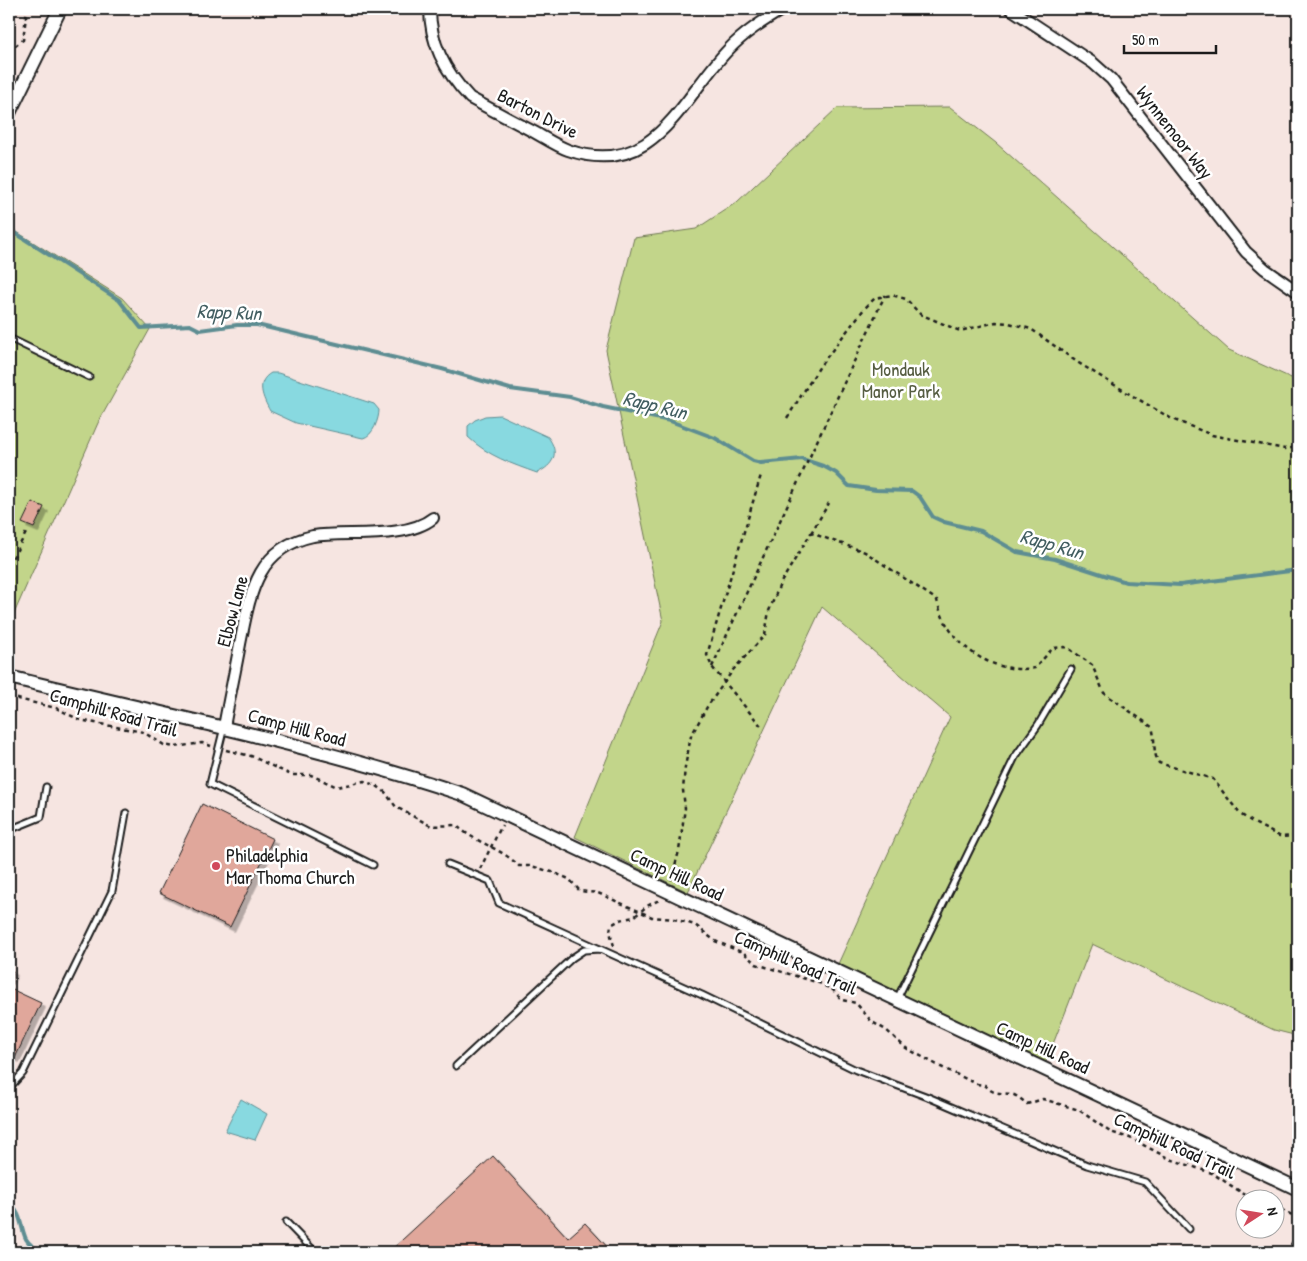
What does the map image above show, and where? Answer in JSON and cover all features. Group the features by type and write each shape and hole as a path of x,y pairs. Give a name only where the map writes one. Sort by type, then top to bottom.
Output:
{"street":[{"path":"9,113 60,9"},
{"name":"Barton Drive","path":"430,9 432,31 442,60 458,86 470,98 566,149 596,155 626,153 656,137 684,108 727,51 754,27 783,9"},
{"name":"Wynnemoor Way","path":"1011,9 1029,19 1093,63 1111,79 1246,252 1271,274 1298,292"},
{"path":"1029,19 1035,9"},
{"name":"Elbow Lane","path":"224,727 254,583 279,550 300,538 398,531 424,525 432,518"},
{"name":"Camp Hill Road","path":"9,677 224,727 392,771 462,794 1298,1189"}],"lane":[{"path":"9,338 88,377"},
{"path":"897,999 1016,757 1038,725 1071,669"},
{"path":"224,727 210,784 373,865"},
{"path":"9,830 41,817 46,787"},
{"path":"9,1088 22,1073 112,891 126,813"},
{"path":"448,864 490,881 500,903 600,949 613,953 856,1070 928,1097 1087,1165 1145,1182 1189,1229"},
{"path":"456,1066 572,958 584,950 600,949"},
{"path":"286,1222 316,1252"}],"path":[{"path":"9,51 23,40 27,9"},
{"path":"712,666 885,295"},
{"path":"787,418 820,366 864,309 875,298 892,295 906,299 920,314 960,330 996,322 1009,323 1031,329 1077,362 1172,419 1212,435 1285,449 1298,447"},
{"path":"761,475 707,654 712,666 726,680 761,726"},
{"path":"613,953 615,944 610,932 612,926 620,920 634,916 660,900 666,890 679,851 685,808 683,790 685,767 691,736 707,707 726,680 765,635 769,611 780,584 829,503"},
{"path":"9,565 27,530"},
{"path":"811,533 865,552 937,600 947,624 961,643 995,666 1011,669 1035,668 1053,648 1065,646 1092,664 1104,693 1152,728 1154,755 1159,763 1213,779 1240,814 1281,837 1298,836"},
{"name":"Camphill Road Trail","path":"9,697 56,708 80,720 143,732 164,744 175,747 202,743 251,756 292,775 312,775 338,786 364,782 377,786 385,792 396,807 409,815 431,826 456,825 467,835 510,857 519,866 530,866 552,872 569,880 580,891 598,893 657,918 674,919 694,925 714,941 744,953 756,964 796,974 833,990 842,1000 856,1003 872,1022 886,1030 906,1048 977,1084 985,1085 997,1095 1016,1095 1028,1104 1043,1099 1079,1110 1110,1132 1130,1138 1170,1159 1212,1173 1235,1188"},
{"path":"477,876 507,814"},
{"path":"1284,1211 1298,1218"},
{"path":"1287,1252 1298,1232"}],"green space":[{"name":"Mondauk Manor Park","path":"950,107 996,143 1229,350 1298,381 1298,1036 1274,1030 1092,944 1046,1062 838,964 950,717 822,607 688,892 575,837 663,621 606,350 634,238 696,229 737,202 837,108"},
{"path":"9,227 122,298 150,329 98,423 9,625"}],"water":[{"path":"271,373 278,373 374,404 379,410 375,427 367,437 363,438 296,423 270,411 263,396 262,386 263,381"},
{"path":"500,415 548,437 554,448 554,453 548,466 537,473 528,470 492,454 468,437 468,426 475,420 485,416"},
{"path":"241,1099 267,1114 255,1140 225,1131"}],"building":[{"path":"32,502 44,507 34,528 22,523"},
{"name":"Philadelphia Mar Thoma Church","path":"202,804 273,839 230,927 159,893"},
{"path":"9,969 13,971 9,980"},
{"path":"9,988 41,1003 15,1058 9,1055"},
{"path":"493,1156 568,1238 585,1223 612,1252 389,1252"}],"waterway":[{"name":"Rapp Run","path":"9,229 119,300 141,328 190,325 200,330 237,325 257,325 442,369 510,389 570,397 603,407 670,421 715,438 753,461 761,463 802,459 823,466 836,473 849,486 876,490 912,491 920,497 933,517 944,522 981,531 1017,552 1055,559 1126,582 1180,585 1298,570"},
{"path":"9,1204 19,1216 26,1239 41,1252"}],"place":[{"name":"Philadelphia Mar Thoma Church","path":"216,866"}]}
